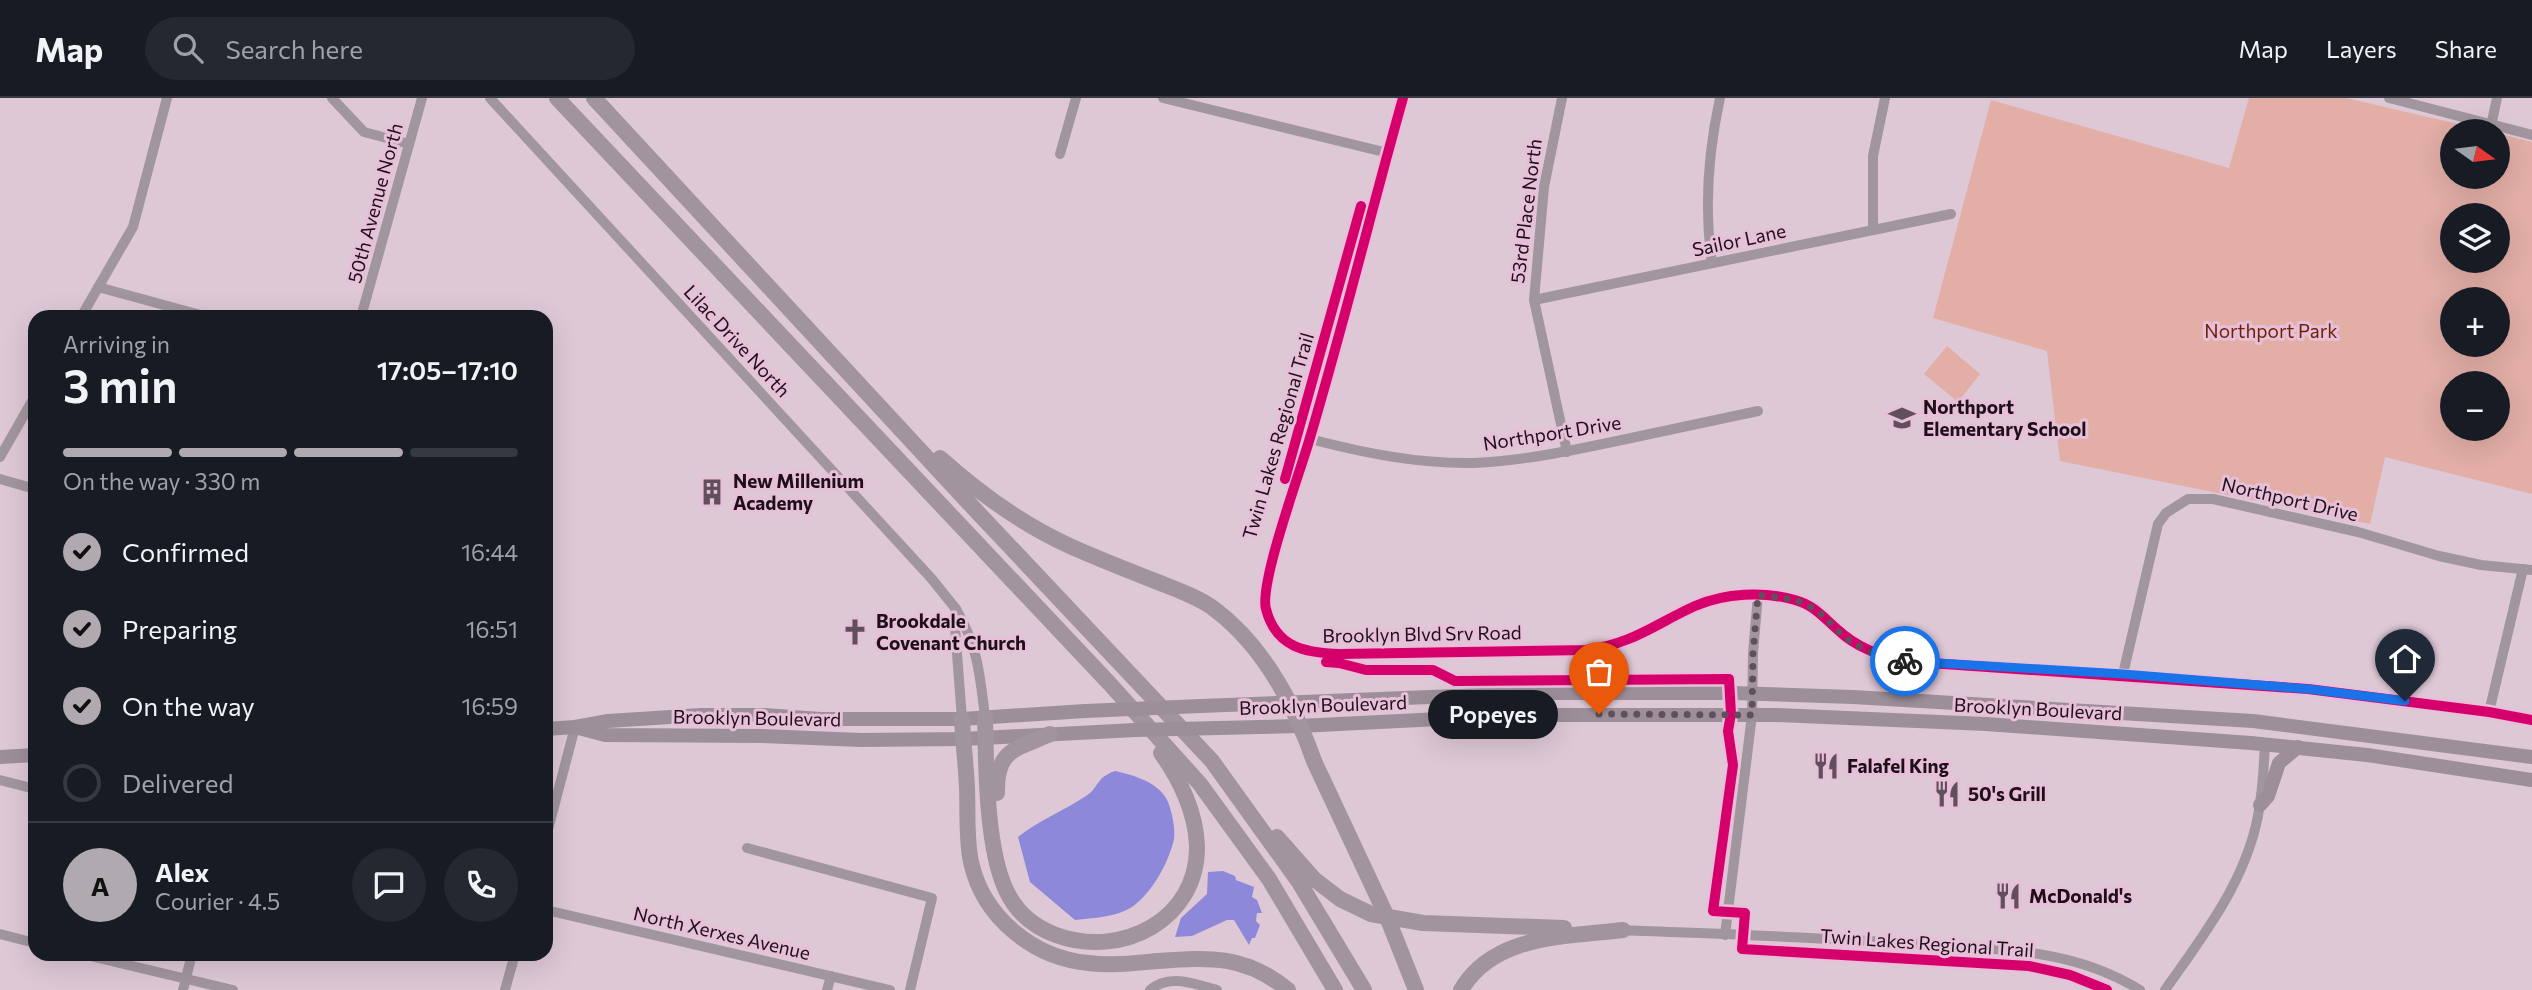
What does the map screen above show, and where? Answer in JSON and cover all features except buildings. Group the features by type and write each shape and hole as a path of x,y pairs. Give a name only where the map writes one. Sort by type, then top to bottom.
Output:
{"highway":[{"path":"557,98 1109,683 1200,784 1290,912 1335,990"},
{"path":"594,98 1212,761 1314,879 1356,909 1387,917 1423,923 1564,928"},
{"path":"883,408 970,484 1036,529 1069,546 1184,593 1212,608 1254,646 1288,702 1387,917 1416,990"},
{"path":"985,717 991,826 999,872 1013,902 1030,921 1056,935 1088,943 1113,942 1146,931 1169,913 1184,894 1192,877 1197,844 1188,802 1164,757 1109,683"},
{"path":"962,719 971,862 981,890 992,908 1017,935 1041,949 1088,963 1206,958 1235,961 1269,975 1288,990"},
{"path":"999,872 999,765 1014,750 1050,734"},
{"path":"1212,761 1298,882 1364,990"},
{"path":"1461,990 1487,961 1520,944 1623,930"}],"main road":[{"name":"Brooklyn Boulevard","path":"553,729 608,721 701,715 821,719 962,719 1084,711 1534,693 1752,694 1853,696 2253,721 2532,757"},
{"name":"Brooklyn Boulevard","path":"575,727 605,735 861,740 963,739 1520,715 1752,715 1986,724 2265,744 2425,763 2532,780"},
{"path":"2265,744 2279,733 2338,730"},
{"path":"2260,805 2268,796 2279,763 2298,747"},
{"path":"0,757 28,755"}],"street":[{"path":"85,310 133,227 167,98"},
{"path":"332,98 364,132 409,144"},
{"name":"50th Avenue North","path":"363,310 422,98"},
{"name":"Lilac Drive North","path":"490,98 923,569 956,609 969,630 979,664 985,717"},
{"path":"1060,154 1076,98"},
{"path":"1163,98 1388,153"},
{"path":"1310,439 1403,98"},
{"name":"53rd Place North","path":"1562,98 1544,187 1534,300 1567,452"},
{"path":"1712,263 1708,235 1708,197 1710,158 1720,98"},
{"path":"1873,230 1873,156 1885,98"},
{"path":"2389,98 2468,119"},
{"path":"2492,119 2497,98"},
{"path":"2510,130 2532,135"},
{"name":"Sailor Lane","path":"1534,300 1951,214"},
{"path":"98,287 182,310"},
{"path":"0,457 28,408"},
{"name":"Northport Drive","path":"1310,439 1380,456 1426,462 1473,463 1567,452 1758,411"},
{"name":"Brooklyn Blvd Srv Road","path":"1310,439 1267,581 1265,606 1277,632 1292,646 1311,653 1575,650 1606,647 1622,643 1698,605 1737,595 1758,595 1805,604 1830,620 1837,630 1867,651 1900,661 2123,674 2308,689 2532,720"},
{"path":"0,479 28,487"},
{"name":"Northport Drive","path":"2123,674 2154,537 2166,513 2188,499 2213,499 2358,532 2439,556 2481,565 2527,570"},
{"path":"2489,712 2527,570"},
{"path":"1725,935 1752,715 1758,595"},
{"path":"956,609 962,719"},
{"path":"553,810 575,727"},
{"path":"2165,990 2217,916 2252,839 2260,805 2265,744"},
{"path":"0,780 28,787"},
{"path":"747,848 932,898 910,990"},
{"name":"North Xerxes Avenue","path":"553,912 890,990"},
{"path":"1564,928 1864,940 2047,954 2099,968 2140,990"},
{"path":"0,934 28,941"},
{"path":"106,961 184,984 233,990"},
{"path":"184,984 190,961"},
{"path":"505,990 513,961"},
{"path":"827,990 831,976"},
{"path":"1150,990 1161,982 1178,980 1217,990"}],"green space":[{"name":"Northport Park","path":"2249,98 2346,98 2440,120 2440,189 2510,189 2510,136 2532,142 2532,494 2385,457 2370,524 2060,461 2047,351 1933,318 1991,100 2229,168"},
{"path":"1947,346 1980,374 1958,402 1924,374"}],"shaded area":[{"path":"1115,771 1143,780 1162,792 1171,812 1174,839 1159,876 1132,907 1119,913 1075,920 1030,882 1018,837 1086,796 1104,777"},
{"path":"1223,871 1254,887 1252,897 1257,900 1262,913 1257,913 1256,921 1260,925 1255,938 1252,938 1249,945 1234,920 1227,920 1192,936 1175,937 1181,918 1207,894 1208,872"}],"cycle path":[{"path":"1403,98 1309,441 1268,577 1266,609 1277,632 1294,646 1304,650 1340,654 1586,650 1631,638 1695,606 1719,598 1757,595 1802,602 1852,641 1875,653 1900,661 2308,689 2532,720"},
{"name":"Twin Lakes Regional Trail","path":"1285,479 1361,206"},
{"name":"Twin Lakes Regional Trail","path":"1326,662 1366,670 1433,670 1455,681 1729,679 1731,714 1728,731 1733,765 1713,911 1745,913 1742,949 2029,966 2070,975 2107,990"}],"way so far":[{"path":"1599,714 1752,715 1758,595 1805,604 1830,620 1837,630 1867,651 1905,661"}],"place":[{"name":"Northport Elementary School","path":"1902,418"},
{"name":"New Millenium Academy","path":"712,492"},
{"name":"Brookdale Covenant Church","path":"855,632"},
{"name":"Popeyes","path":"1599,714"},
{"name":"Falafel King","path":"1826,766"},
{"name":"50's Grill","path":"1947,794"},
{"name":"McDonald's","path":"2008,896"}],"route":[{"path":"1905,661 2123,674 2308,689 2405,701"}]}
